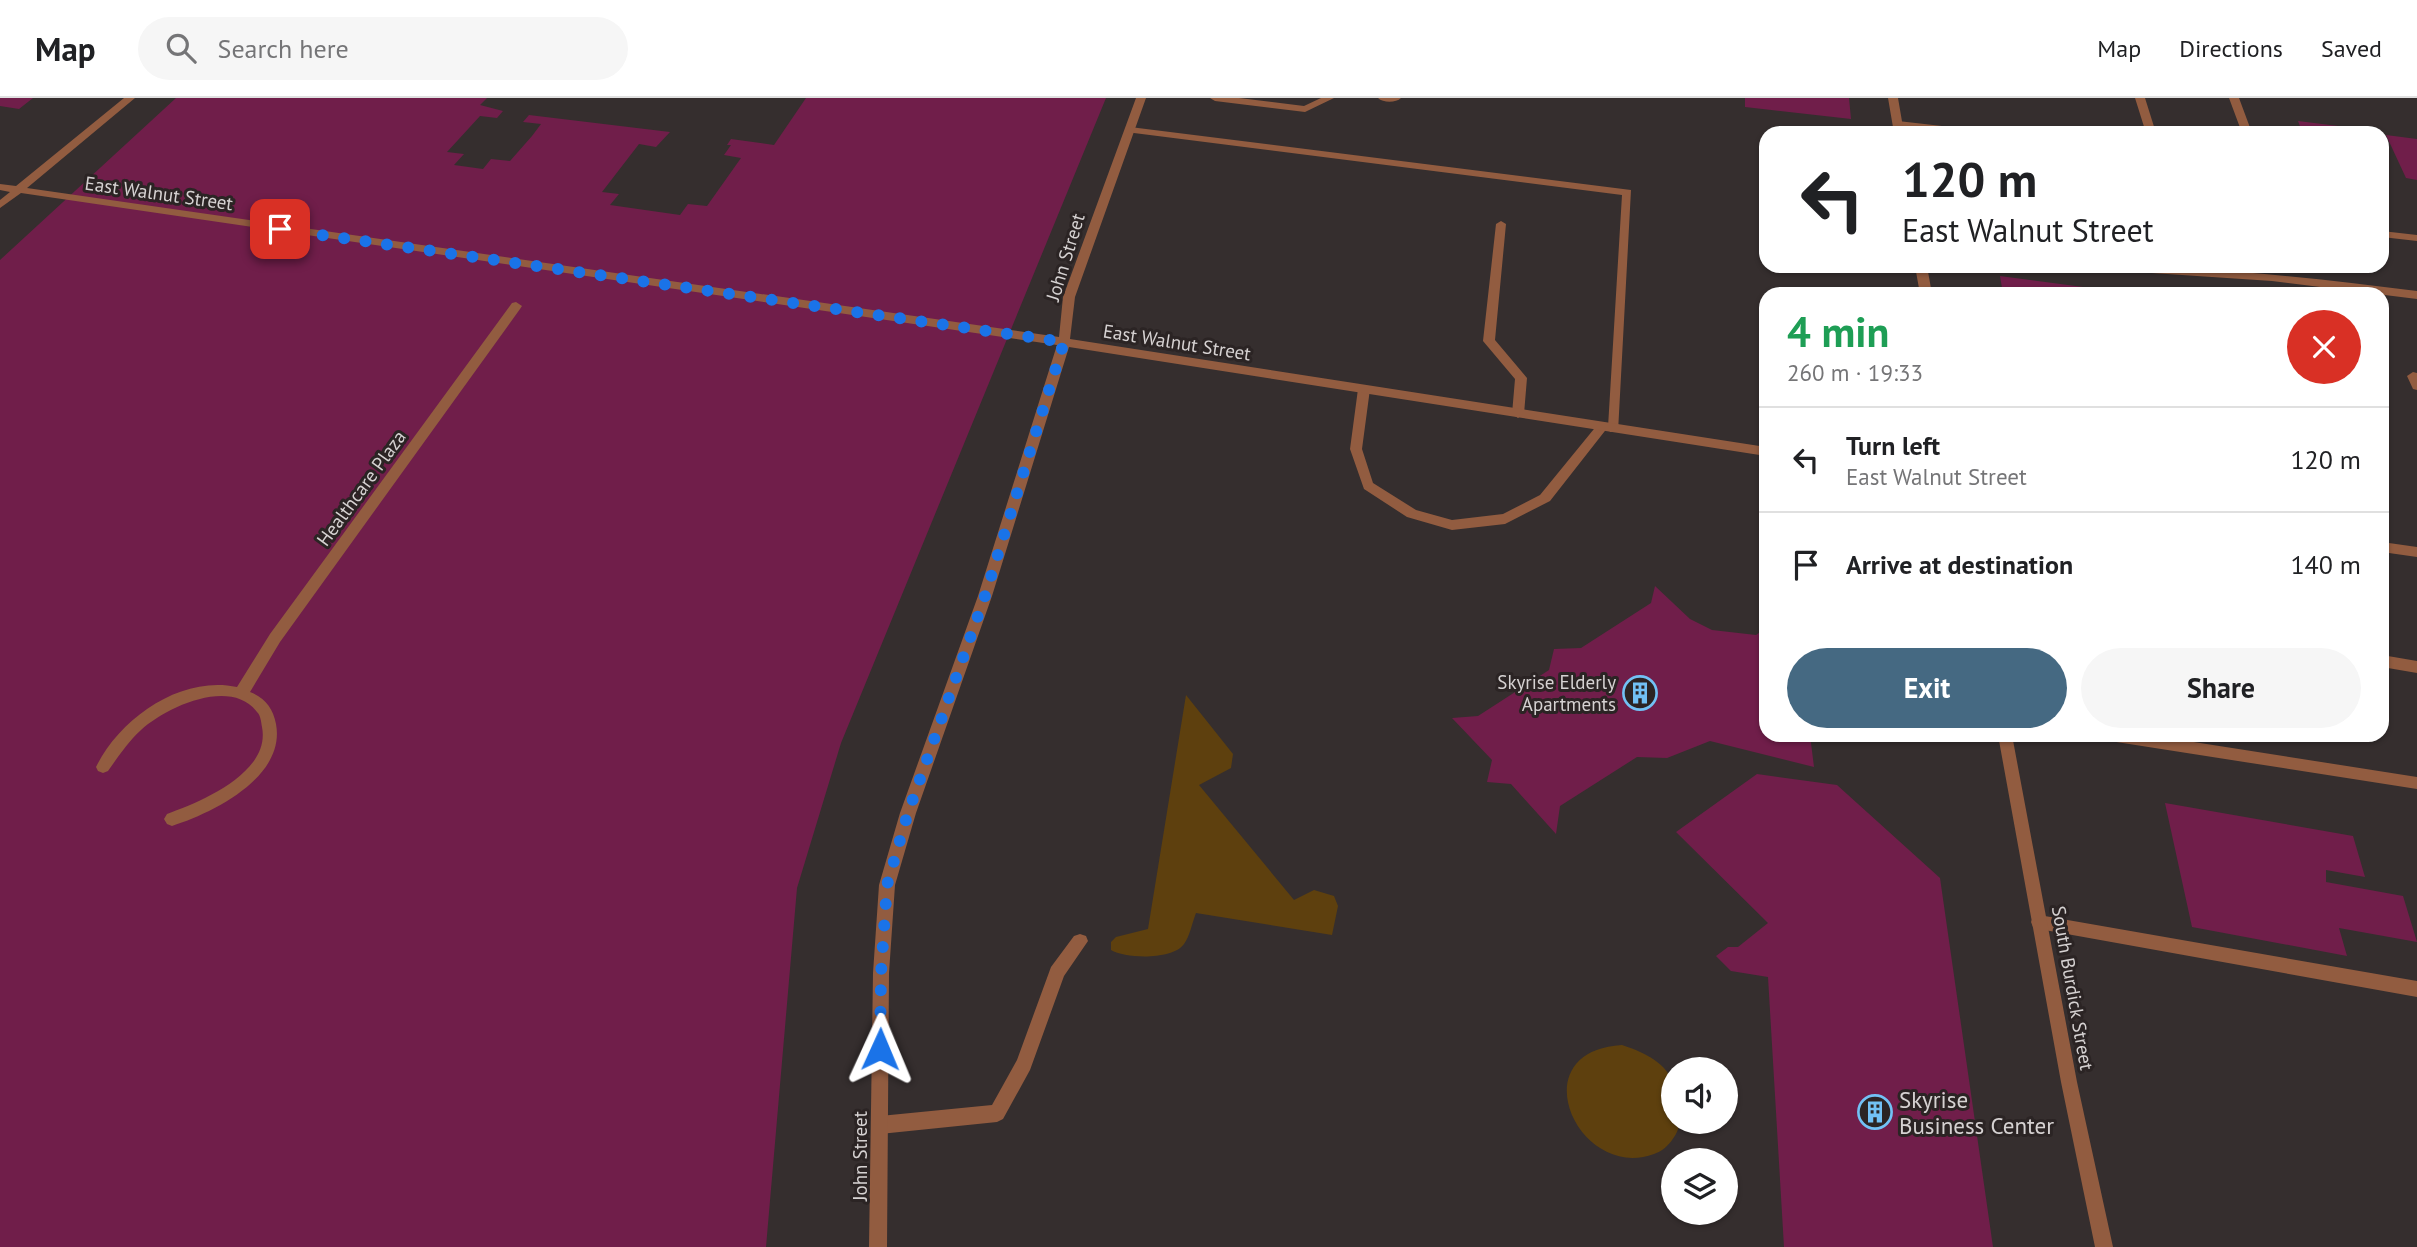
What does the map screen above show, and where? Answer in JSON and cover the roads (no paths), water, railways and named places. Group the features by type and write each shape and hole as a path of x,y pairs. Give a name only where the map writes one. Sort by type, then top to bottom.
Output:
{"street":[{"path":"0,205 130,98"},
{"name":"John Street","path":"878,1247 881,973 887,885 908,813 985,596 1064,342 1069,297 1141,98"},
{"path":"1214,98 1306,109 1329,98"},
{"path":"1383,98 1396,98"},
{"path":"1893,98 1898,126"},
{"path":"2140,98 2149,126"},
{"path":"2234,98 2244,126"},
{"path":"1130,130 1627,192 1608,428 1545,498 1505,519 1452,525 1412,514 1368,486 1356,449 1364,389"},
{"name":"East Walnut Street","path":"0,187 1064,342 1759,451"},
{"path":"1501,224 1489,341 1521,378 1518,414"},
{"path":"2389,234 2417,238"},
{"path":"2282,273 2368,287"},
{"path":"2389,290 2417,295"},
{"name":"Healthcare Plaza","path":"241,694 275,638 516,306"},
{"path":"2417,377 2413,376 2417,386"},
{"path":"2389,548 2417,552"},
{"path":"2389,662 2417,667"},
{"path":"103,767 118,745 138,724 162,707 190,696 230,690 259,704 268,716 270,733 265,751 254,770 237,788 214,804 172,818"},
{"name":"South Burdick Street","path":"2006,742 2068,1082 2104,1247"},
{"path":"2155,742 2417,783"},
{"path":"2039,922 2417,989"},
{"path":"880,1125 997,1113 1024,1064 1057,972 1080,941"}],"place":[{"name":"Skyrise Elderly Apartments","path":"1640,693"},
{"name":"Skyrise Business Center","path":"1875,1112"}]}
